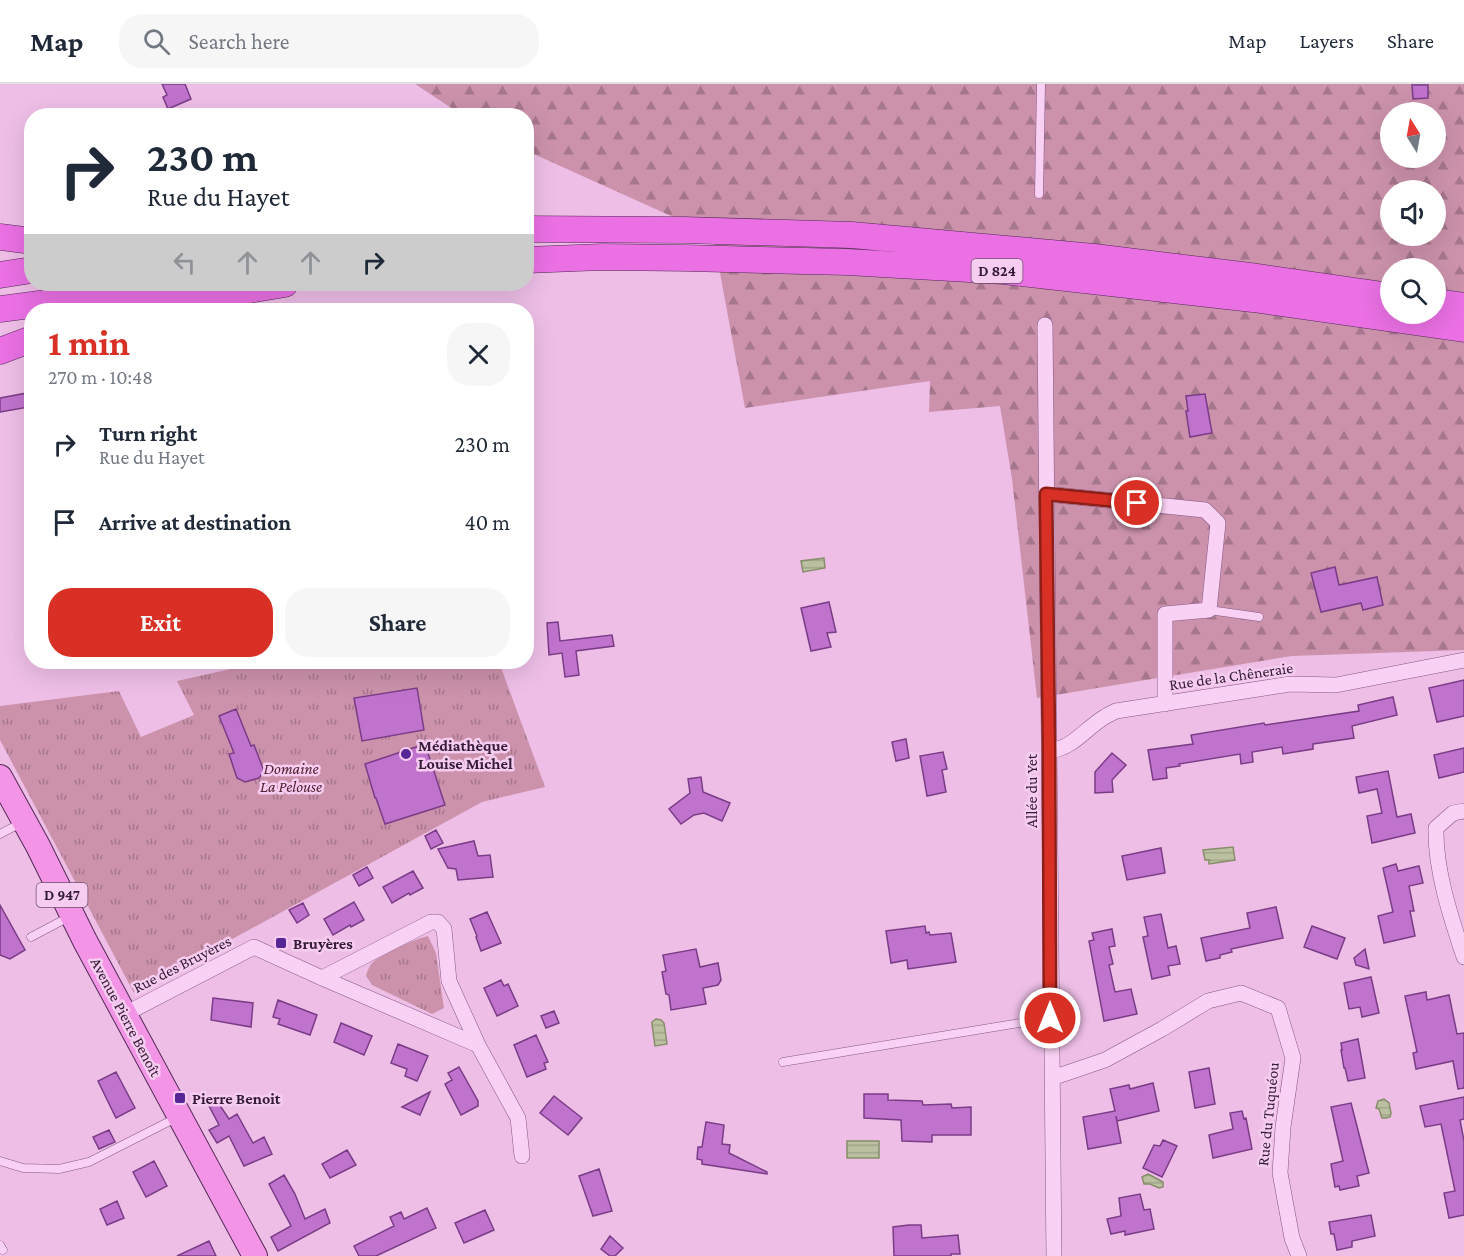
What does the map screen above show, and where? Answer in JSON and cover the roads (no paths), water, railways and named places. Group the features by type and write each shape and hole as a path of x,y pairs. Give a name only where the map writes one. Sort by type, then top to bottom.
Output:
{"highway":[{"name":"D 824","path":"534,229 852,235 1094,257 1380,295"},
{"path":"0,237 24,240"},
{"name":"D 824","path":"534,260 602,257 847,262 1004,272 1253,299 1464,329"},
{"path":"0,275 24,271"},
{"path":"46,303 137,291"},
{"path":"170,303 242,291"},
{"path":"1446,303 1464,306"},
{"path":"0,309 24,306"},
{"path":"0,351 24,342"}],"main road":[{"name":"Avenue Pierre Benoît","path":"0,777 255,1256"}],"street":[{"name":"Allée du Yet","path":"1046,325 1050,1018 1054,1256"},
{"path":"1046,494 1205,510 1218,523 1209,610 1165,614 1165,704"},
{"name":"Rue de la Chêneraie","path":"1049,751 1060,750 1081,736 1101,718 1116,711 1290,684 1336,684 1464,660"},
{"path":"1464,811 1453,813 1436,828 1436,846 1450,916 1464,957"},
{"path":"322,978 431,922 438,922 444,929 449,981 478,1045 518,1118 522,1156"},
{"name":"Rue des Bruyères","path":"125,1014 254,947 478,1045"},
{"name":"Rue du Tuquéou","path":"1052,1078 1105,1060 1208,1001 1241,993 1278,1008 1293,1058 1283,1127 1280,1173 1292,1238 1299,1256"}],"lane":[{"path":"1039,194 1041,84"},
{"path":"1209,610 1259,617"},
{"path":"0,834 24,821"},
{"path":"31,938 73,916"},
{"path":"783,1062 1050,1018"},
{"path":"0,1161 23,1168 58,1169 89,1162 180,1116"}],"place":[{"name":"Médiathèque Louise Michel","path":"406,754"},
{"name":"Bruyères","path":"281,943"},
{"name":"Pierre Benoit","path":"180,1098"}],"park label":[{"name":"Domaine La Pelouse","path":"291,777"}]}
